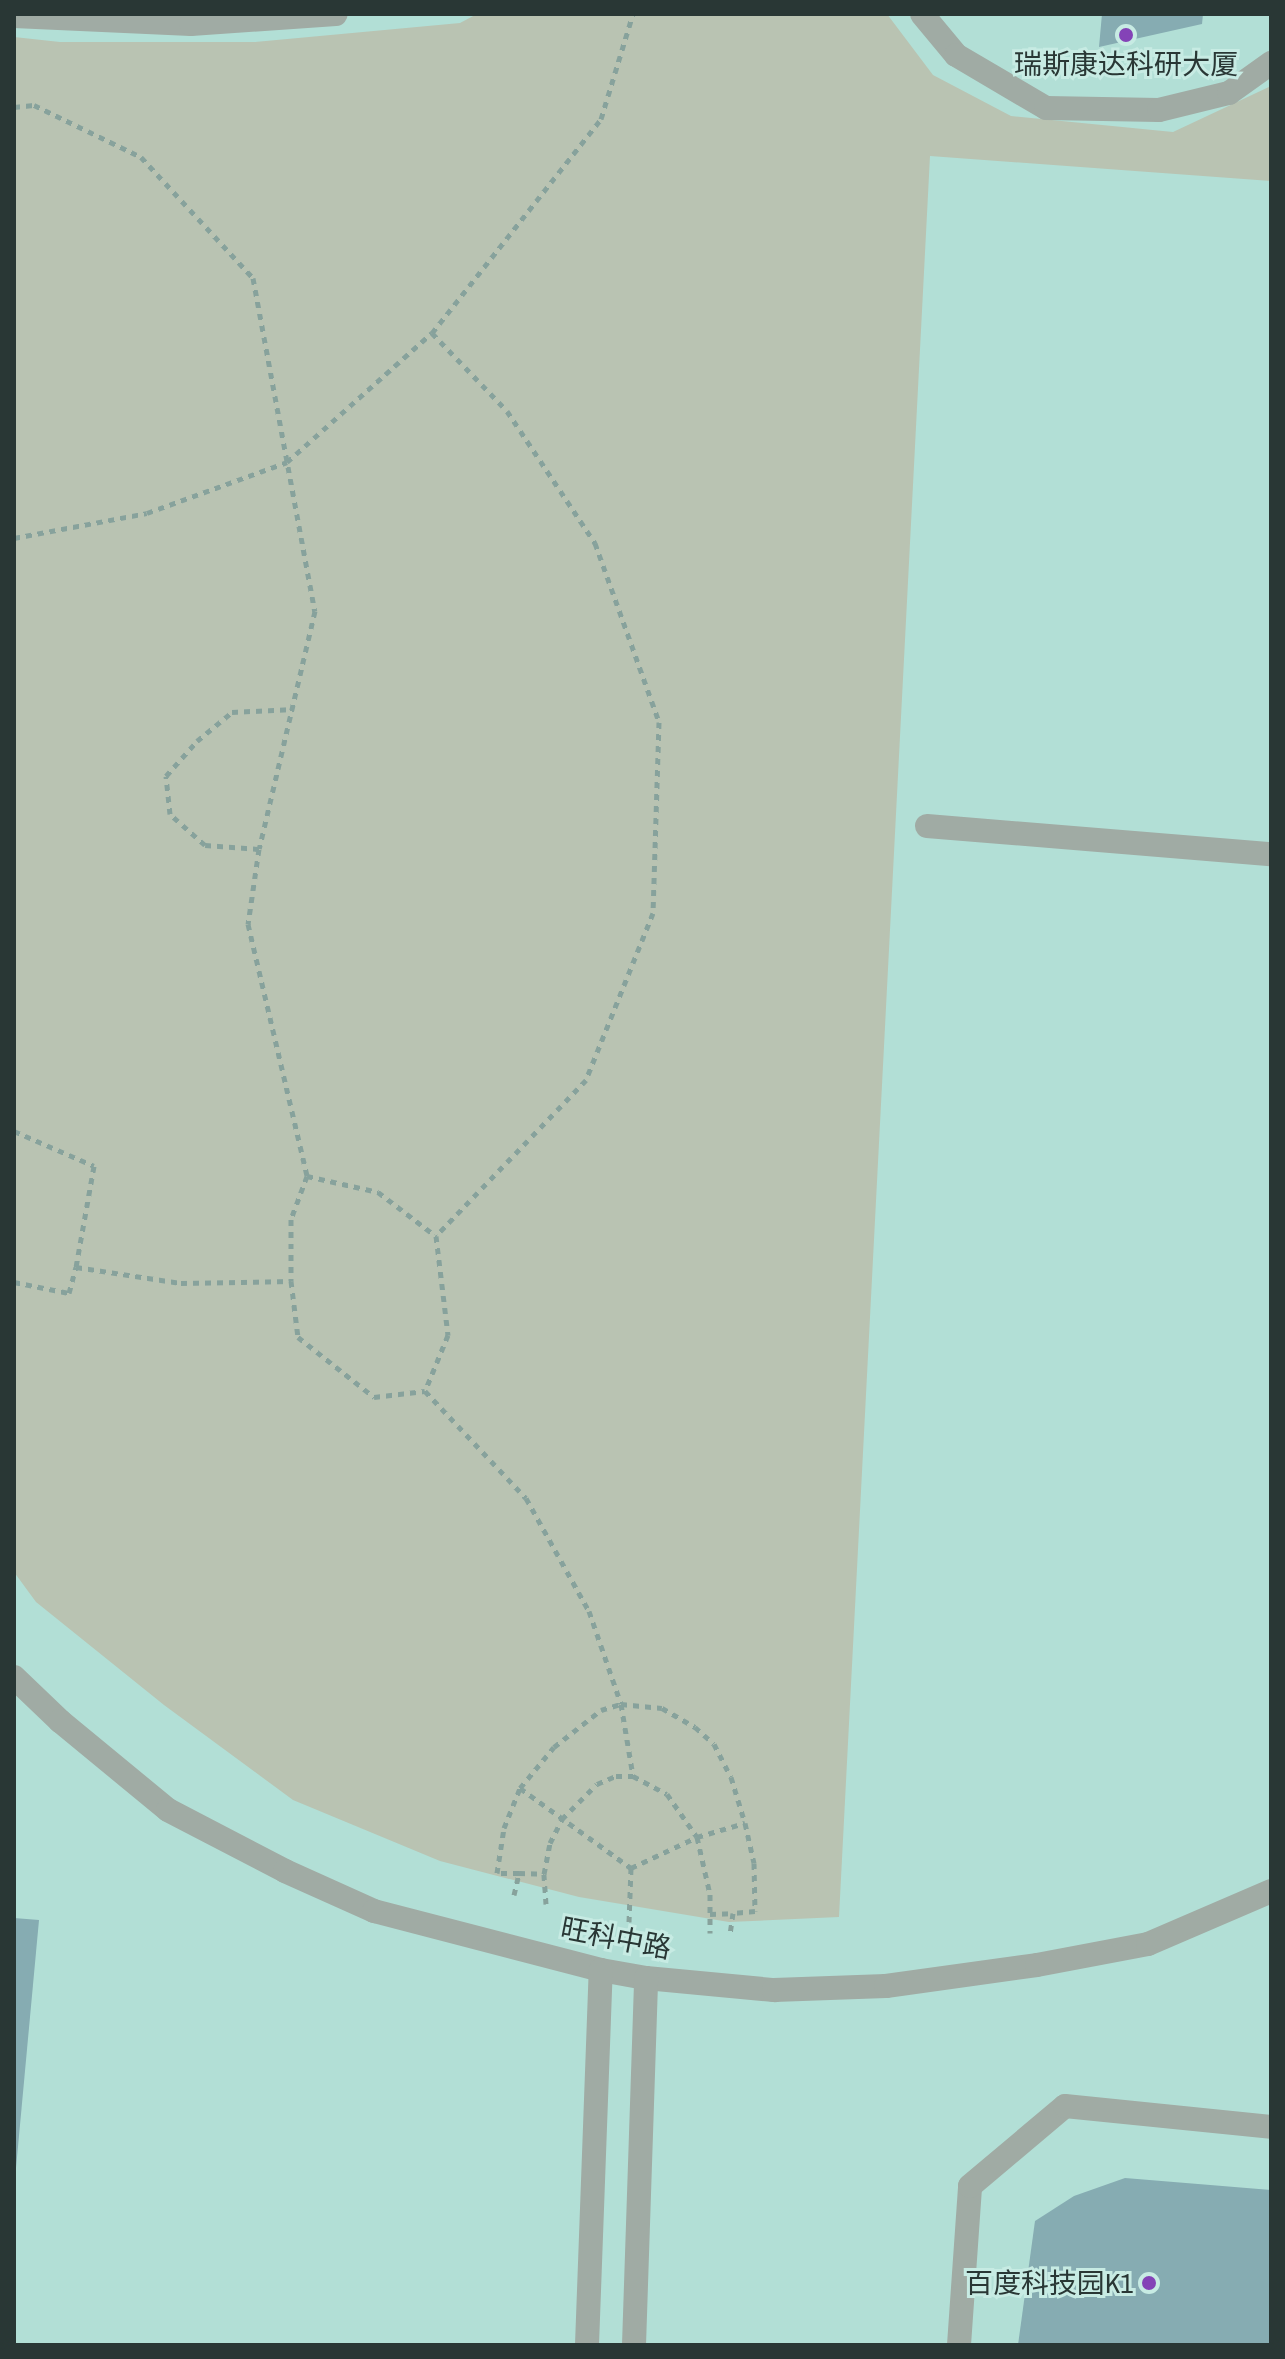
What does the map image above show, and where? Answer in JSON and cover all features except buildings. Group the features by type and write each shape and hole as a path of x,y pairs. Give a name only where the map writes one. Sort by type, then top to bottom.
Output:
{"street":[{"path":"14,16 188,19 336,14"},
{"path":"922,14 956,55 1046,108 1159,110 1229,93 1271,63"},
{"path":"927,826 1271,854"},
{"name":"旺科中路","path":"14,1677 60,1721 168,1810 285,1871 374,1911 601,1970 646,1978 774,1990 901,1984 1037,1965 1148,1944 1271,1891"},
{"path":"587,2345 601,1970"},
{"path":"634,2345 646,1978"},
{"path":"959,2345 970,2186 1065,2106 1271,2127"}],"path":[{"path":"14,538 147,513 287,462 432,333 601,119 633,14"},
{"path":"14,107 34,105 141,157 253,278 315,611 259,849 248,924 307,1176 291,1219 291,1281 298,1337 374,1397 425,1391"},
{"path":"432,333 507,411 595,543 659,722 653,913 586,1080 436,1236"},
{"path":"259,849 205,845 170,814 166,776 197,741 232,712 294,709"},
{"path":"14,1131 94,1166 69,1293 14,1282"},
{"path":"307,1176 378,1192 436,1236 448,1335 425,1391"},
{"path":"76,1267 181,1283 291,1281"},
{"path":"425,1391 526,1498 589,1611 621,1704 633,1776"},
{"path":"544,1874 497,1873 504,1828 520,1788 554,1747 601,1710 621,1704 662,1708 695,1727 714,1744 731,1777 745,1823 754,1863 755,1911 710,1914"},
{"path":"546,1904 544,1874 550,1843 562,1819 597,1784 616,1776 633,1776 667,1794 697,1837 710,1894 710,1933"},
{"path":"520,1788 631,1868"},
{"path":"631,1868 697,1837 745,1823"},
{"path":"629,1922 631,1868"},
{"path":"514,1895 519,1873"},
{"path":"730,1935 733,1913"}],"shaded area":[{"path":"14,14 1271,14 1271,2345 14,2345"}],"green space":[{"path":"477,14 887,14 933,75 1011,116 1173,132 1271,86 1271,181 930,156 839,1917 729,1922 579,1897 440,1861 293,1800 164,1705 36,1602 14,1572 14,37 60,42 255,42 460,23"}],"place":[{"name":"瑞斯康达科研大厦","path":"1126,35"},
{"name":"百度科技园K1","path":"1149,2283"}]}
